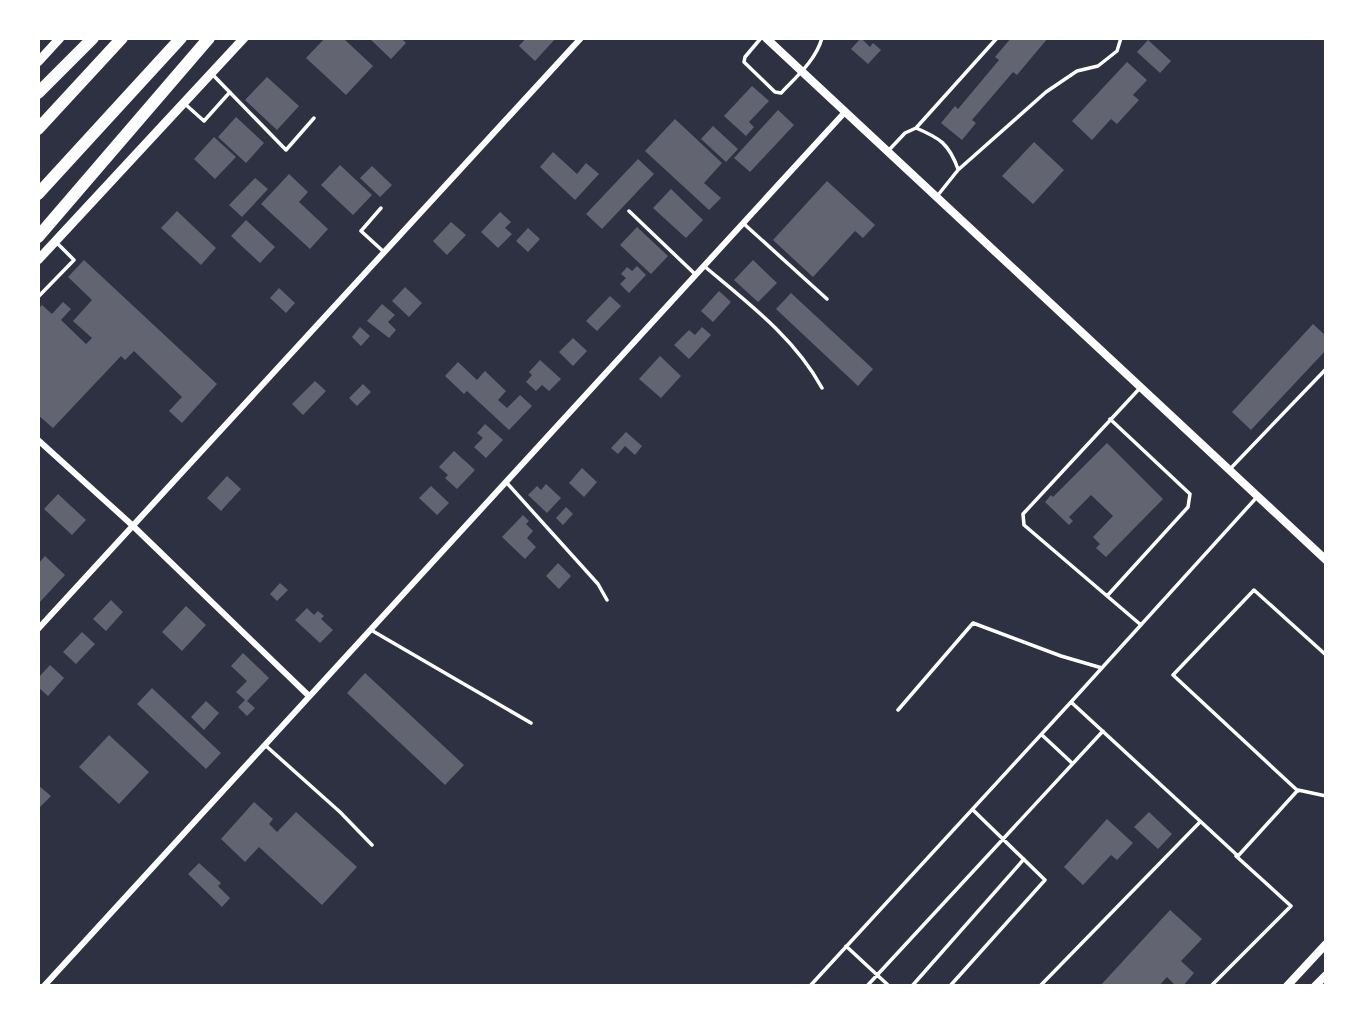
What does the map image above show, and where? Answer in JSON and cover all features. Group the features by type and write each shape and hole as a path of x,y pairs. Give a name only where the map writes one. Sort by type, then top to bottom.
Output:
{"highway":[{"path":"38,93 93,38"},
{"path":"38,130 122,38"},
{"path":"38,194 181,38"},
{"path":"38,237 209,38"}],"main road":[{"path":"38,62 60,38"},
{"path":"38,260 244,38"}],"street":[{"path":"38,629 581,38"},
{"path":"764,38 1325,560"},
{"path":"44,985 845,112"},
{"path":"38,440 132,525 309,696"},
{"path":"1287,985 1325,944"},
{"path":"1315,985 1325,975"}],"lane":[{"path":"764,38 744,62 775,92 781,93 802,71 819,48 822,38"},
{"path":"887,151 905,134 916,128 997,38"},
{"path":"936,197 958,170 1046,92 1077,71 1098,66 1117,51 1121,38"},
{"path":"212,74 286,150 314,118"},
{"path":"184,104 204,121 230,92"},
{"path":"916,128 935,136 951,150 958,170"},
{"path":"381,208 360,231 384,252"},
{"path":"629,211 696,275"},
{"path":"743,223 827,299"},
{"path":"38,297 74,260 55,242"},
{"path":"704,265 771,323 813,372 822,388"},
{"path":"1228,470 1325,369"},
{"path":"1140,387 1023,514 1024,525 1141,625"},
{"path":"1107,596 1188,507 1190,494 1110,419"},
{"path":"506,482 598,584 607,600"},
{"path":"810,985 1042,735 1257,497"},
{"path":"1325,655 1254,590 1173,675 1298,791 1325,796"},
{"path":"898,710 973,623 1102,668"},
{"path":"371,630 531,723"},
{"path":"1071,702 1291,906 1211,985"},
{"path":"867,985 1102,731"},
{"path":"1042,735 1072,763"},
{"path":"265,745 340,812 372,845"},
{"path":"1199,822 1238,856 1298,791"},
{"path":"950,985 1045,880 973,810"},
{"path":"1040,985 1199,822"},
{"path":"912,985 1024,859"},
{"path":"846,946 889,985"}],"building":[{"path":"325,38 343,38 373,66 346,95 306,58"},
{"path":"369,38 401,38 406,43 391,59"},
{"path":"526,38 556,38 535,61 519,46"},
{"path":"861,38 870,47 873,43 881,50 868,64 851,49"},
{"path":"1011,38 1048,38 1017,75 1013,72 972,120 976,123 962,140 941,123 955,106 958,109 999,60 995,57"},
{"path":"1148,40 1171,61 1160,73 1137,52"},
{"path":"1127,62 1147,80 1133,95 1139,100 1117,124 1111,119 1092,140 1072,121"},
{"path":"267,77 299,106 277,130 245,100"},
{"path":"752,86 769,101 749,122 754,127 746,136 724,116"},
{"path":"778,110 794,125 750,172 734,158"},
{"path":"236,117 264,143 246,163 218,137"},
{"path":"675,119 722,163 704,183 721,198 709,210 645,151"},
{"path":"713,126 738,149 726,162 701,139"},
{"path":"214,137 236,157 215,179 194,159"},
{"path":"1034,142 1064,170 1033,204 1002,176"},
{"path":"553,152 577,174 586,163 599,174 575,200 540,167"},
{"path":"638,159 654,174 602,229 586,214"},
{"path":"340,165 372,195 353,215 321,185"},
{"path":"372,166 392,185 380,197 360,178"},
{"path":"289,174 308,192 299,202 328,229 310,249 261,204"},
{"path":"255,178 268,189 242,217 229,205"},
{"path":"827,181 875,225 863,238 855,231 813,277 773,240"},
{"path":"671,189 703,220 686,238 653,208"},
{"path":"177,211 216,248 201,265 161,228"},
{"path":"500,212 511,222 505,228 512,234 498,248 481,232"},
{"path":"246,220 275,247 260,263 231,236"},
{"path":"451,222 466,235 447,255 433,241"},
{"path":"637,227 668,256 651,274 620,245"},
{"path":"528,228 540,239 528,252 516,241"},
{"path":"84,260 217,384 182,423 169,411 182,397 134,351 125,360 121,356 53,428 38,415 38,309 42,305 52,314 63,302 71,309 61,320 86,344 92,338 73,321 92,300 68,277"},
{"path":"753,260 777,283 758,302 734,280"},
{"path":"637,266 646,275 629,293 620,284 626,278 621,274 627,267 632,271"},
{"path":"405,287 422,303 409,317 392,301"},
{"path":"279,288 295,303 286,313 270,298"},
{"path":"719,291 731,302 713,322 701,311"},
{"path":"791,293 873,369 858,386 776,309"},
{"path":"610,296 621,306 597,331 586,321"},
{"path":"382,304 395,315 388,322 396,330 389,338 367,321"},
{"path":"1313,324 1326,336 1326,350 1251,430 1232,412"},
{"path":"360,327 370,336 361,346 352,337"},
{"path":"702,327 711,335 689,359 674,345 689,330 695,335"},
{"path":"573,338 587,351 573,366 559,352"},
{"path":"660,356 681,376 661,398 639,379"},
{"path":"540,360 561,379 549,391 542,385 536,391 526,382 532,375 529,372"},
{"path":"458,362 477,380 485,371 506,391 498,400 507,408 520,395 532,406 509,430 467,391 464,394 445,376"},
{"path":"315,381 326,391 303,415 292,404"},
{"path":"363,384 371,392 357,406 349,398"},
{"path":"485,424 503,440 486,458 474,447 483,438 477,433"},
{"path":"626,432 642,446 635,455 625,446 618,454 611,448"},
{"path":"1107,443 1163,499 1106,557 1096,548 1100,544 1093,537 1113,516 1091,495 1069,517 1073,521 1069,525 1045,502"},
{"path":"454,451 475,470 457,489 445,478 448,475 439,467"},
{"path":"582,468 597,482 584,497 569,483"},
{"path":"227,476 241,489 221,511 207,498"},
{"path":"546,484 561,498 547,513 528,495 537,486 541,490"},
{"path":"431,486 449,503 437,515 419,498"},
{"path":"58,494 86,520 72,535 44,509"},
{"path":"566,507 573,514 563,525 556,518"},
{"path":"523,515 529,521 526,524 533,531 527,538 536,547 525,559 502,537"},
{"path":"45,556 65,575 38,604 38,564"},
{"path":"558,563 571,576 559,589 546,576"},
{"path":"280,583 288,590 277,601 270,594"},
{"path":"111,600 123,612 106,631 93,619"},
{"path":"186,606 206,625 182,651 162,632"},
{"path":"307,608 314,615 318,611 324,616 321,619 333,630 320,643 295,620"},
{"path":"82,632 95,644 76,664 63,652"},
{"path":"243,653 269,678 247,701 255,708 247,716 238,707 245,700 236,692 247,681 231,666"},
{"path":"50,665 64,678 48,696 38,687 38,678"},
{"path":"365,673 464,765 445,785 347,693"},
{"path":"152,688 221,753 206,769 137,704"},
{"path":"206,701 219,713 204,730 191,717"},
{"path":"109,735 149,772 119,804 79,767"},
{"path":"38,785 51,796 38,809"},
{"path":"254,802 273,819 269,824 277,832 296,812 357,867 322,905 259,847 245,862 221,839"},
{"path":"1149,812 1172,834 1158,849 1134,827"},
{"path":"1107,819 1133,843 1117,860 1111,855 1083,885 1064,867"},
{"path":"199,863 221,883 218,886 230,898 222,907 188,874"},
{"path":"1170,910 1202,939 1181,961 1194,973 1183,986 1176,986 1167,977 1159,986 1100,986"}]}
